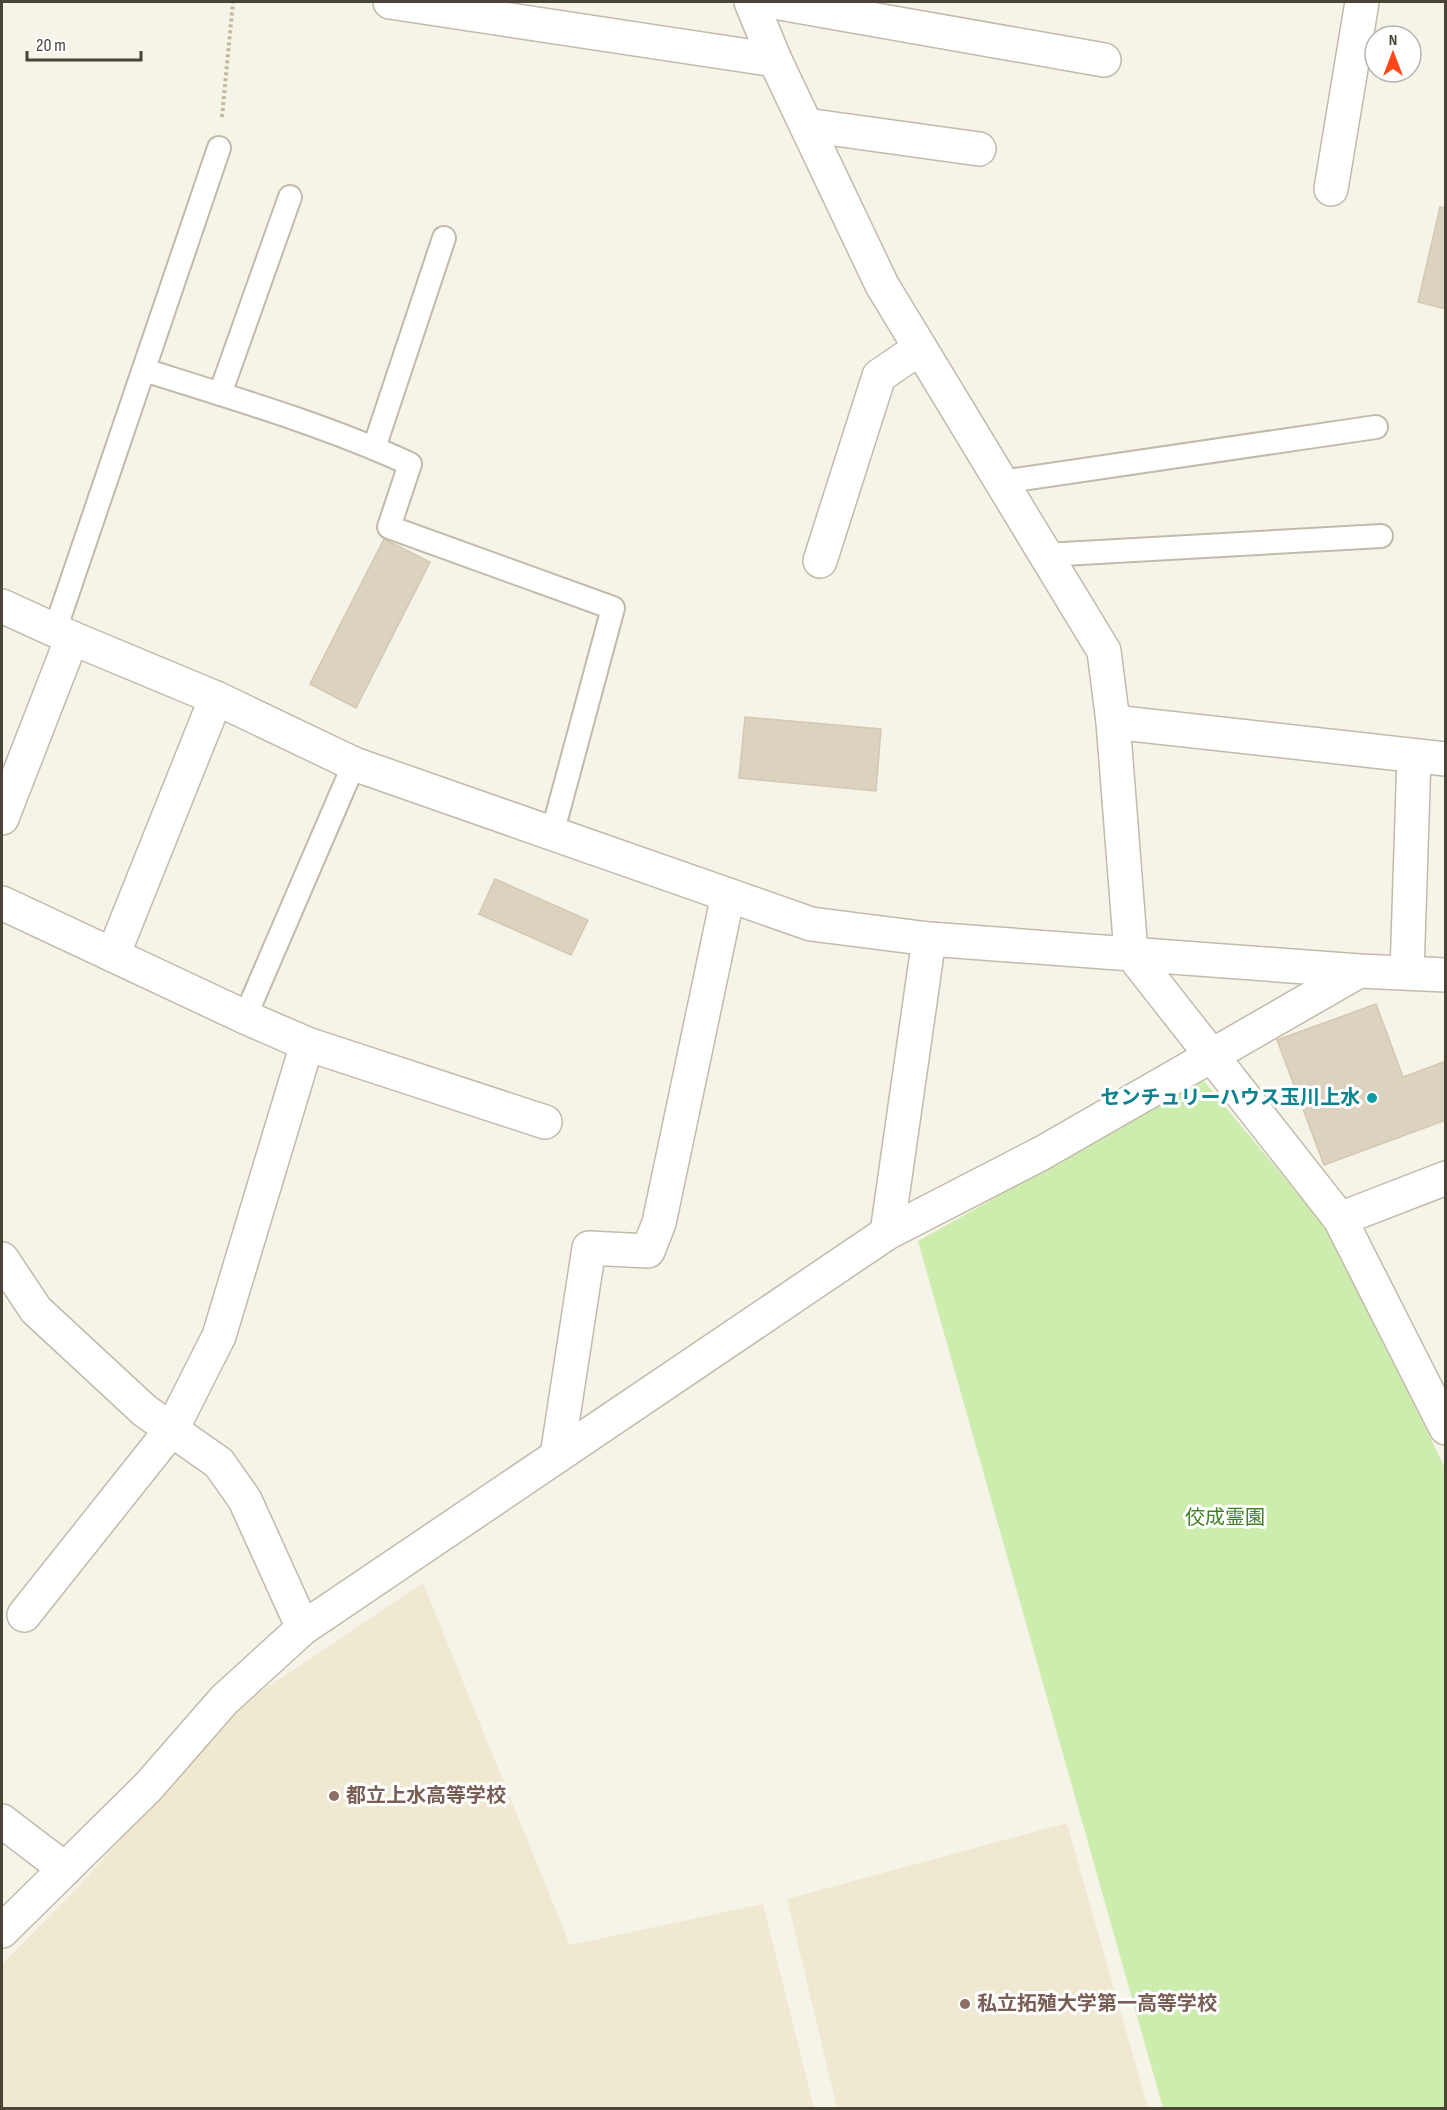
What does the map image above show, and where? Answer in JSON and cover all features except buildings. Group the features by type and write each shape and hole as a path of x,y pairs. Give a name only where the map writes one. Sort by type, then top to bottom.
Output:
{"street":[{"path":"390,2 775,60"},
{"path":"751,2 775,60 882,285 1104,651 1113,722 1131,954 1340,1219 1446,1428"},
{"path":"774,2 1104,60"},
{"path":"1331,189 1362,2"},
{"path":"806,125 979,149"},
{"path":"820,561 879,375 920,348"},
{"path":"2,606 216,698 354,764 810,924 928,939 1359,971 1446,975"},
{"path":"2,818 64,634"},
{"path":"113,955 216,698"},
{"path":"1113,722 1430,758 1407,973"},
{"path":"557,1456 589,1248 648,1251 652,1242 659,1223 728,895"},
{"path":"2,903 244,1017 307,1044 545,1122"},
{"path":"887,1233 928,939"},
{"path":"2,1931 148,1787 224,1700 303,1628 887,1233 1042,1153 1359,971"},
{"path":"24,1615 171,1429 219,1336 307,1044"},
{"path":"1340,1219 1446,1178"},
{"path":"2,1259 36,1310 145,1411 219,1464 245,1500 303,1628"},
{"path":"2,1821 65,1869"}],"lane":[{"path":"64,634 144,370 219,148"},
{"path":"220,394 290,197"},
{"path":"374,448 444,238"},
{"path":"144,370 374,448 410,464 389,527 613,608 552,834"},
{"path":"1000,482 1377,427"},
{"path":"1045,555 1381,536"},
{"path":"244,1017 354,764"}],"path":[{"path":"219,148 233,2"}],"shaded area":[{"name":"都立上水高等学校","path":"423,1583 570,1945 763,1904 814,2108 2,2108 2,1964 82,1883 235,1709"},
{"name":"私立拓殖大学第一高等学校","path":"1067,1823 1148,2108 837,2108 787,1899"}],"green space":[{"name":"佼成霊園","path":"1204,1081 1331,1234 1445,1468 1445,2108 1163,2108 918,1241"}],"place":[{"name":"センチュリーハウス玉川上水","path":"1372,1098"},
{"name":"都立上水高等学校","path":"334,1796"},
{"name":"私立拓殖大学第一高等学校","path":"965,2004"}]}
